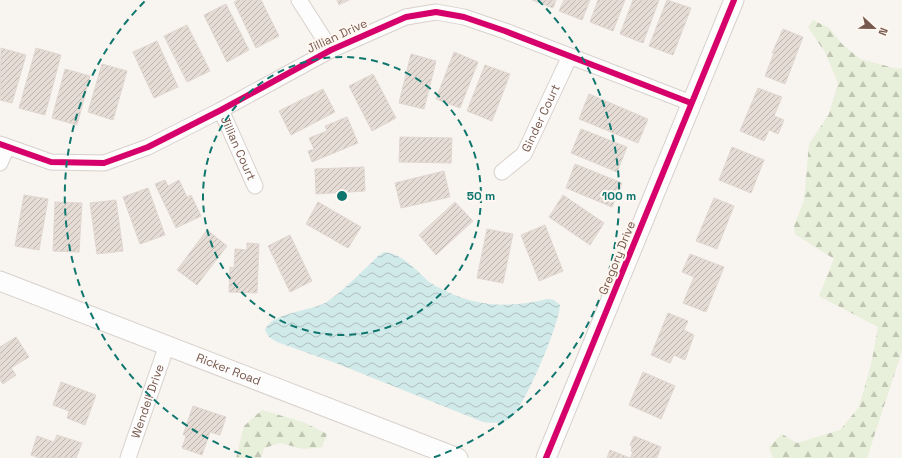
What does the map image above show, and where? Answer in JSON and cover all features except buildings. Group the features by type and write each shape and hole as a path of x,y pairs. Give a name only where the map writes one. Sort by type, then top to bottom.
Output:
{"street":[{"path":"299,0 330,50"},
{"name":"Gregory Drive","path":"546,458 734,0"},
{"name":"Jillian Drive","path":"3,145 51,162 104,163 148,147 220,110 330,50 406,17 436,12 464,17 505,30 691,103"},
{"name":"Ginder Court","path":"502,172 524,154 570,56"},
{"name":"Jillian Court","path":"220,110 255,186"},
{"path":"0,163 3,145"},
{"name":"Ricker Road","path":"0,281 458,458"},
{"name":"Wendell Drive","path":"128,458 167,345"}],"green space":[{"path":"813,20 829,28 841,43 860,59 898,69 902,68 902,351 867,458 773,458 769,447 782,434 797,443 840,430 859,407 871,365 878,327 819,296 834,259 795,234 794,226 804,200 809,144 829,114 838,83 826,54 808,27"},
{"path":"262,410 303,422 327,434 322,447 303,449 280,443 264,448 261,458 236,458 244,426"}],"water":[{"path":"384,252 391,253 403,259 434,285 460,297 473,301 510,305 548,299 554,300 560,305 554,329 534,379 519,407 510,419 491,423 483,422 333,362 277,342 269,337 265,330 275,319 325,303 345,288"}],"cycle path":[{"path":"546,458 734,0"},
{"path":"0,144 51,162 104,163 148,147 221,110 331,50 406,17 436,12 464,17 505,31 691,103"}]}
